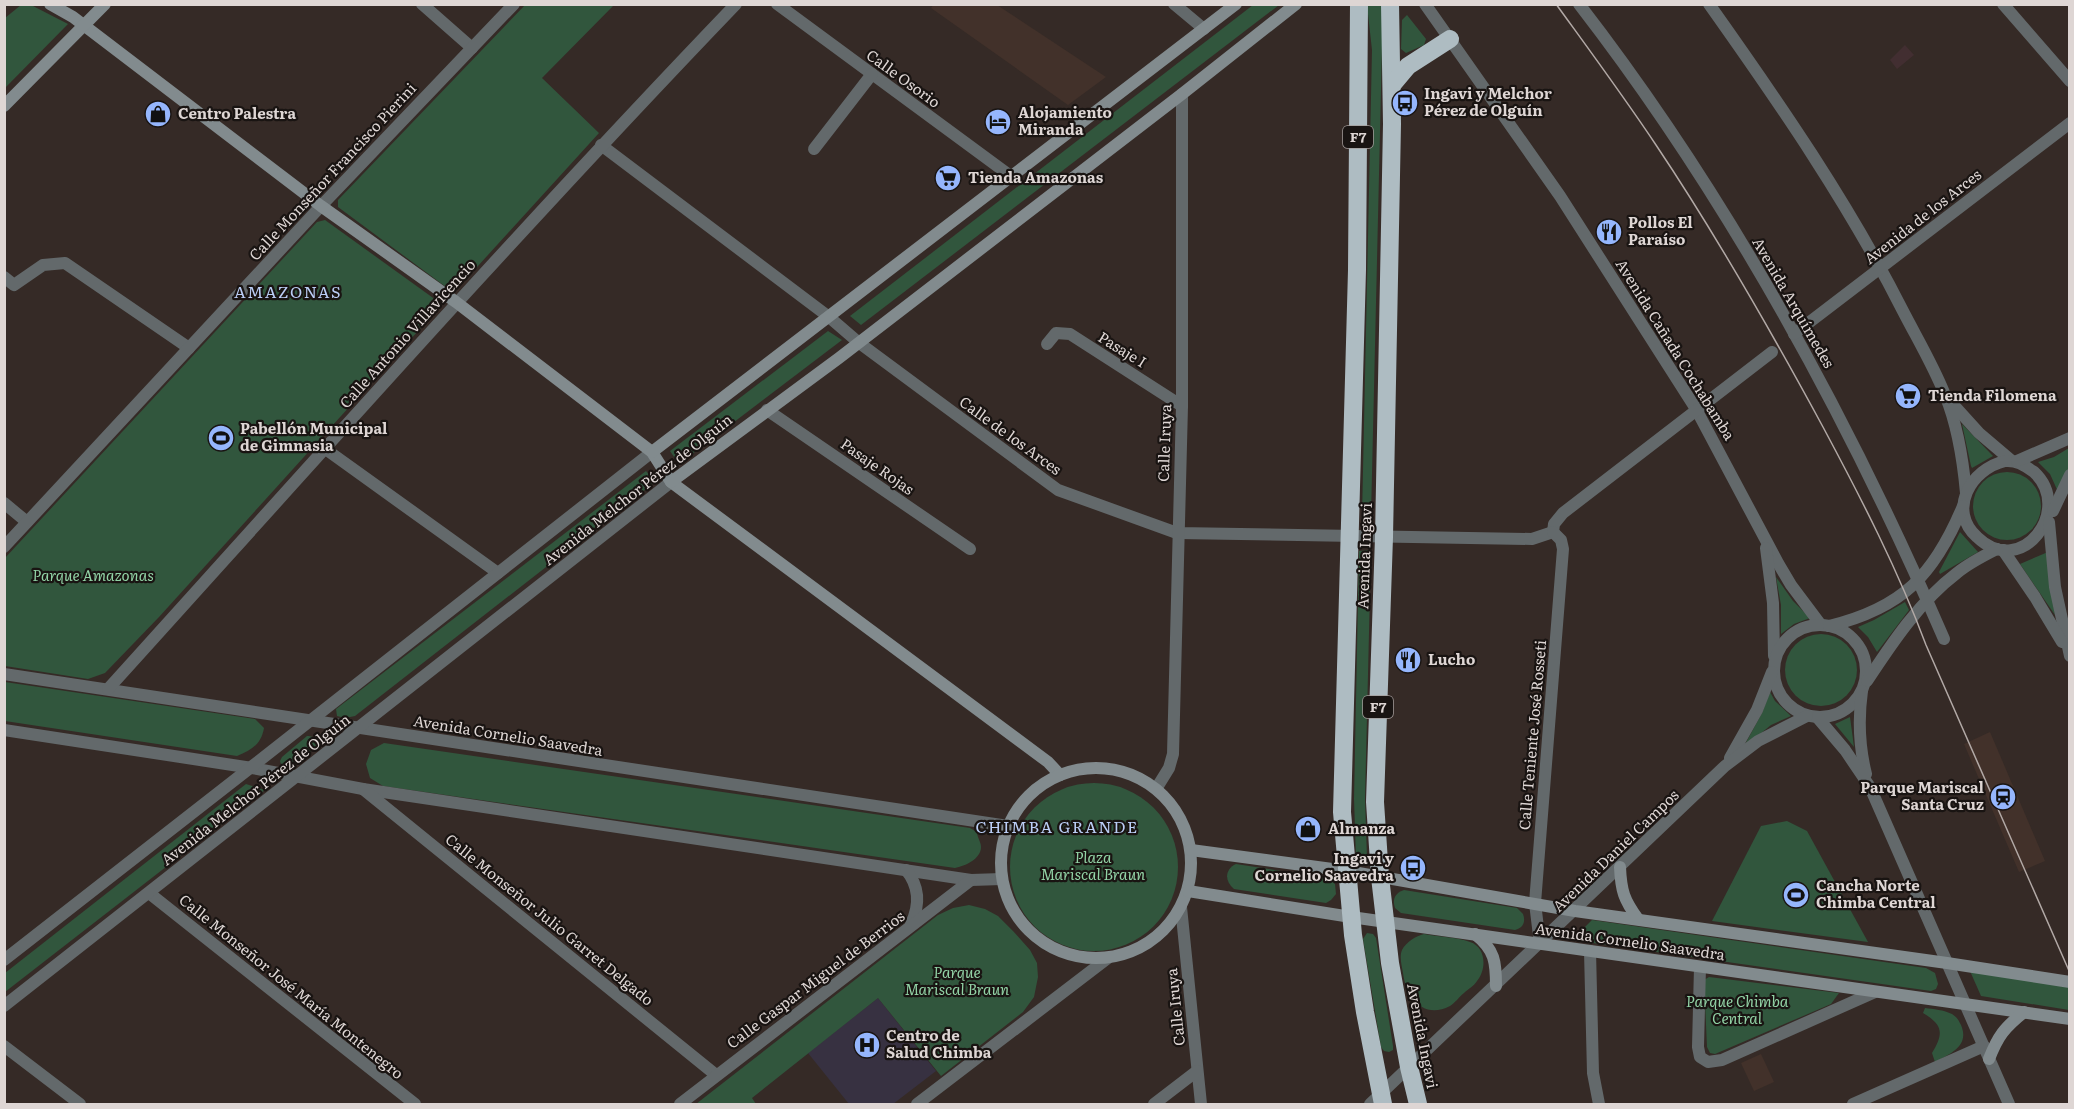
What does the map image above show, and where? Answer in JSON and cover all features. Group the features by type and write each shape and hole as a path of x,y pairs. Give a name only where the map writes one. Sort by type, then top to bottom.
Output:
{"highway":[{"name":"Avenida Ingavi","path":"1359,4 1357,270 1342,812 1351,917 1378,1101"},
{"name":"Avenida Ingavi","path":"1390,4 1392,85 1384,537 1375,802 1380,877 1390,963 1418,1104"},
{"path":"1392,85 1408,66 1450,39"}],"street":[{"path":"50,4 85,26 321,206 456,302 652,452 671,483 1048,762 1060,775"},
{"path":"4,106 105,4"},
{"path":"422,4 472,48"},
{"name":"Calle Monseñor Francisco Pierini","path":"4,547 321,206 514,4"},
{"name":"Calle Antonio Villavicencio","path":"108,689 456,302 736,4"},
{"name":"Calle Osorio","path":"777,4 1012,177"},
{"path":"1174,4 1204,29"},
{"name":"Avenida Melchor Pérez de Olguín","path":"4,960 252,768 309,720 652,452 1236,4"},
{"name":"Avenida Melchor Pérez de Olguín","path":"4,1006 671,483 1182,94 1296,4"},
{"name":"Avenida Cañada Cochabamba","path":"1425,4 1560,196 1696,409 1791,585 1825,625"},
{"name":"Avenida Arquímedes","path":"1579,4 1617,53 1679,143 1746,249 1834,404 1880,497 1944,639"},
{"path":"1709,4 1774,96 1836,191 1881,268 1945,395 1959,445 1966,521 1973,533 1984,543 2000,550 2035,597 2070,656"},
{"path":"2003,4 2070,81"},
{"path":"814,149 872,74"},
{"name":"Calle Iruya","path":"1156,789 1169,768 1173,754 1182,406 1182,94"},
{"name":"Avenida de los Arces","path":"1794,334 2070,123"},
{"name":"Calle de los Arces","path":"602,145 829,317 858,342 1058,490 1177,533 1532,539 1553,532"},
{"path":"4,278 15,285 43,265 65,263 189,348"},
{"name":"Pasaje I","path":"1047,344 1056,333 1070,334 1182,406"},
{"path":"1553,532 1554,524 1563,513 1772,352"},
{"path":"1945,395 1979,433 2015,461 2037,474 2047,488 2051,504 2055,587 2070,656"},
{"name":"Pasaje Rojas","path":"767,410 970,549"},
{"path":"2009,1104 1870,787 1845,750 1812,716 1790,706 1783,700 1774,682 1773,669 1776,655 1786,639 1805,628 1854,620 1900,597 1918,582 1941,552 1972,482 1986,468 1998,463 2015,461 2070,438"},
{"path":"324,448 498,573"},
{"path":"1812,716 1833,715 1850,705 1884,655 1928,601 1956,573 2000,550 2018,549 2032,543 2043,532 2050,520 2070,475"},
{"path":"4,503 27,522"},
{"name":"Calle Teniente José Rosseti","path":"1540,944 1535,903 1563,549 1562,540 1553,532"},
{"name":"Avenida Cañada Cochabamba","path":"1766,541 1773,603 1773,669"},
{"path":"1825,625 1845,632 1860,647 1866,668 1859,714 1859,739 1870,787"},
{"name":"Avenida Daniel Campos","path":"1725,766 1748,730 1773,669"},
{"name":"Avenida Cornelio Saavedra","path":"4,674 1008,826"},
{"name":"Avenida Daniel Campos","path":"1378,1101 1409,1067 1725,766 1758,741 1812,716"},
{"path":"4,730 252,768 363,789 971,880 1002,879"},
{"path":"1090,768 1106,769 1137,777 1156,789 1169,802 1180,819 1191,849 1188,891 1181,907 1163,932 1151,942 1123,955 1108,958 1076,957 1046,945 1027,929 1012,909 1002,879 1000,861 1002,843 1015,813 1029,795 1046,782 1060,775 1090,768"},
{"name":"Calle Monseñor Julio Garret Delgado","path":"363,789 717,1075"},
{"name":"Avenida Cornelio Saavedra","path":"1191,849 1347,871 1638,920 2070,982"},
{"path":"1620,867 1622,890 1628,906 1638,920"},
{"path":"906,870 913,879 918,901 917,912 910,927"},
{"name":"Calle Gaspar Miguel de Berrios","path":"680,1104 971,880"},
{"name":"Avenida Cornelio Saavedra","path":"1188,891 1385,922 2070,1019"},
{"name":"Calle Monseñor José María Montenegro","path":"149,893 415,1104"},
{"name":"Calle Iruya","path":"1181,907 1201,1104"},
{"path":"1474,934 1491,950 1496,966 1496,986"},
{"path":"1590,951 1593,1073 1599,1104"},
{"path":"917,1104 1108,958"},
{"path":"1700,967 1698,1047 1700,1057 1708,1062 1722,1060 1875,992"},
{"path":"1989,1059 2005,1027 2024,1012"},
{"path":"4,1046 80,1104"},
{"path":"1853,1104 1984,1046"},
{"path":"1154,1104 1197,1071"}],"shaded area":[{"path":"934,4 997,5 1106,77 1068,105 931,8"},
{"path":"1905,45 1914,55 1897,69 1890,60"},
{"path":"1990,732 2045,861 2019,872 1964,744"},
{"name":"Centro de Salud Chimba","path":"878,998 936,1071 893,1104 849,1104 808,1053"},
{"path":"1761,1054 1774,1082 1754,1091 1741,1063"}],"green space":[{"path":"1383,4 1371,516 1362,517 1372,50 1367,5"},
{"path":"21,5 33,6 68,24 5,88 5,18"},
{"path":"525,5 614,5 542,78 599,133 457,289 450,290 338,207 338,200"},
{"path":"1253,5 1279,5 861,325 850,316"},
{"path":"1407,15 1426,39 1424,45 1406,53 1401,49 1402,20"},
{"name":"Parque Amazonas","path":"325,220 436,300 437,310 159,617 105,673 88,679 5,666 5,558 317,222"},
{"path":"828,331 842,340 679,464 670,451"},
{"path":"1962,424 1993,456 1972,468 1971,466"},
{"path":"2069,448 2069,471 2059,494 2050,474 2038,462 2054,457"},
{"path":"646,471 655,482 355,716 345,718 337,716 336,709"},
{"path":"2007,472 2020,475 2031,482 2038,493 2041,506 2038,519 2031,530 2020,537 2007,540 1994,537 1983,530 1976,519 1973,506 1976,493 1983,482 1994,475"},
{"path":"1960,532 1978,552 1940,574 1939,572"},
{"path":"1371,550 1365,799 1367,858 1363,860 1356,858 1354,799 1359,551"},
{"path":"2048,552 2055,615 2020,564"},
{"path":"1776,577 1793,601 1810,618 1794,624 1781,634 1781,605"},
{"path":"1905,602 1909,610 1877,652 1868,637 1858,627"},
{"path":"1821,634 1835,637 1847,644 1854,656 1857,670 1854,684 1847,696 1835,703 1821,706 1807,703 1795,696 1788,684 1785,670 1788,656 1795,644 1807,637"},
{"path":"5,682 255,719 264,728 255,746 237,756 5,721"},
{"path":"1770,692 1775,701 1791,716 1771,725 1743,748 1762,713"},
{"path":"1850,717 1854,747 1835,724"},
{"path":"307,736 316,739 316,747 291,768 282,767 280,761 282,757"},
{"path":"384,743 970,828 977,832 981,845 980,851 972,861 955,868 383,786 370,778 366,764 371,750"},
{"name":"Plaza Mariscal Braun","path":"1094,783 1110,784 1126,789 1154,807 1172,835 1177,851 1177,883 1172,899 1154,927 1126,945 1110,950 1094,951 1078,950 1062,945 1034,927 1016,899 1011,883 1010,867 1011,851 1016,835 1034,807 1062,789 1078,784"},
{"path":"246,784 265,790 5,992 5,973"},
{"path":"1787,821 1807,831 1868,942 1712,921 1761,826"},
{"path":"1236,864 1327,878 1335,884 1336,894 1326,903 1234,889 1227,875 1232,866"},
{"path":"1404,890 1517,908 1523,914 1524,922 1520,928 1515,930 1401,913 1395,908 1394,899"},
{"name":"Parque Mariscal Braun","path":"969,905 985,909 998,916 1013,931 1030,950 1037,963 1038,977 1034,997 1023,1012 941,1076 878,998 752,1098 756,1104 696,1104 938,915 953,908"},
{"path":"1592,920 1926,968 1935,973 1938,984 1936,989 1931,991 1579,941 1575,937"},
{"path":"1367,933 1373,934 1376,938 1393,1046 1393,1050 1389,1052 1384,1051 1381,1047 1363,939"},
{"path":"1424,934 1470,942 1482,953 1482,971 1476,983 1452,1005 1440,1010 1424,1008 1417,1004 1405,982 1401,959 1402,950 1411,940"},
{"path":"1970,971 2069,986 2069,1010 1981,996"},
{"name":"Parque Chimba Central","path":"1709,977 1839,993 1831,1004 1715,1054 1710,1053 1707,1047 1704,980"},
{"path":"1925,1008 1952,1014 1959,1021 1963,1032 1961,1044 1947,1056 1935,1062 1932,1053 1940,1030 1935,1022 1923,1013"}],"tram line":[{"path":"1556,4 1644,127 1701,214 1837,454 1891,562 2070,973"}],"place":[{"name":"Ingavi y Melchor Pérez de Olguín","path":"1405,103"},
{"name":"Centro Palestra","path":"158,114"},
{"name":"Alojamiento Miranda","path":"998,122"},
{"name":"Tienda Amazonas","path":"948,178"},
{"name":"Pollos El Paraíso","path":"1609,232"},
{"name":"Tienda Filomena","path":"1908,396"},
{"name":"Pabellón Municipal de Gimnasia","path":"221,438"},
{"name":"Lucho","path":"1408,660"},
{"name":"Parque Mariscal Santa Cruz","path":"2003,797"},
{"name":"Almanza","path":"1308,829"},
{"name":"Ingavi y Cornelio Saavedra","path":"1413,868"},
{"name":"Cancha Norte Chimba Central","path":"1796,895"},
{"name":"Centro de Salud Chimba","path":"867,1045"}],"district":[{"name":"AMAZONAS","path":"288,292"},
{"name":"CHIMBA GRANDE","path":"1057,827"}]}
